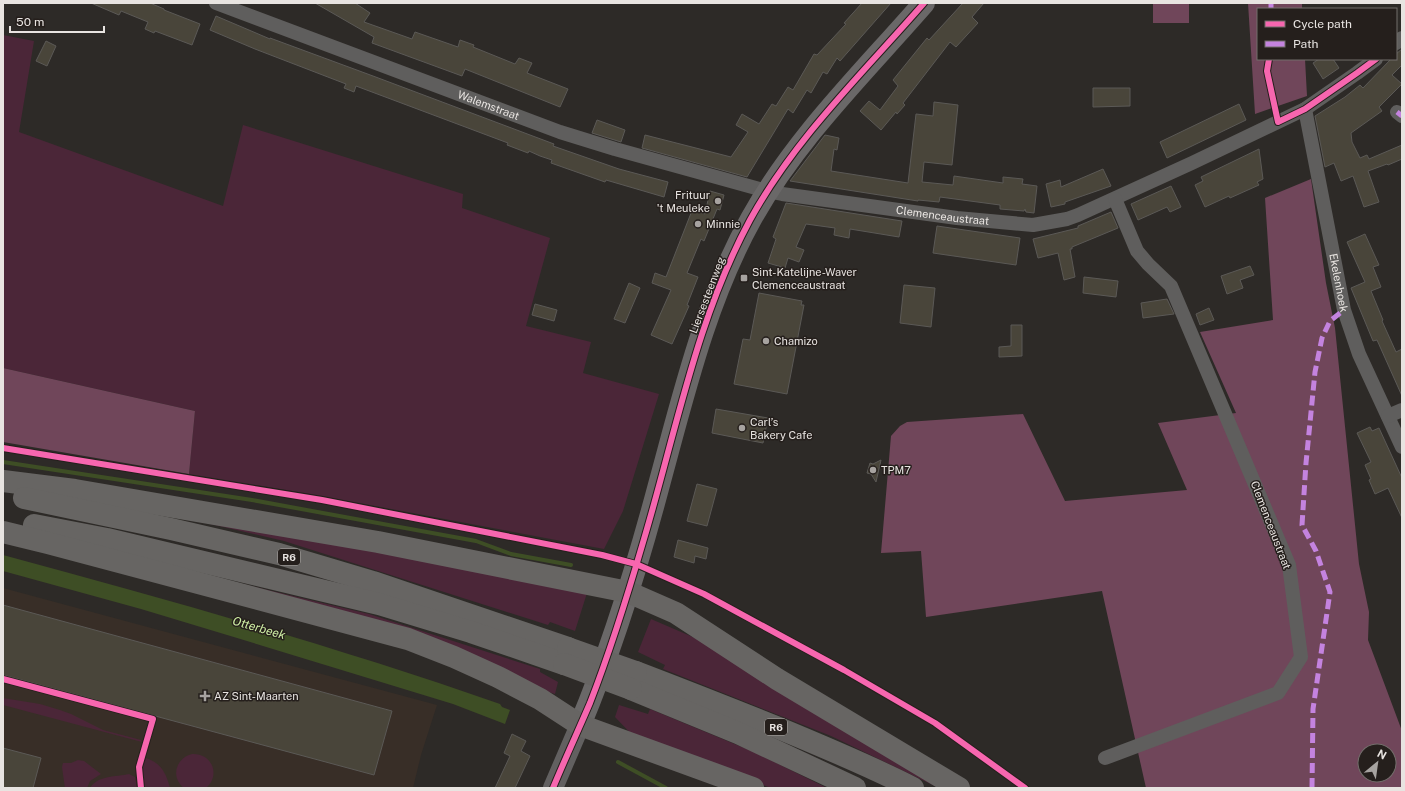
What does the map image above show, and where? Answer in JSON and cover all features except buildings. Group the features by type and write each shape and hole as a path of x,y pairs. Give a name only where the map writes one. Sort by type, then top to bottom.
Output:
{"highway":[{"path":"3,481 75,490 370,540 628,592 676,613 777,679 959,788"},
{"name":"R6","path":"3,494 54,503 279,554 373,582 634,681 738,733 856,788"},
{"name":"R6","path":"3,520 107,539 379,604 471,632 566,656"},
{"path":"3,532 408,639 454,657 498,677 540,699 580,726 753,788"},
{"name":"R6","path":"634,681 688,692 809,741 913,788"}],"main road":[{"name":"Liersesteenweg","path":"580,726 590,702 628,592 685,386 698,345 721,284 740,240 767,191 793,154 840,97 924,3"},
{"path":"553,788 580,726"}],"street":[{"name":"Walemstraat","path":"216,3 245,8 560,132 615,149 767,191"},
{"name":"Clemenceaustraat","path":"767,191 957,218 1033,225 1060,220 1078,215 1115,199 1305,109 1357,74 1375,60"},
{"name":"Ekelenhoek","path":"1305,109 1344,310 1359,354 1402,446"},
{"name":"Clemenceaustraat","path":"1105,758 1278,693 1301,658 1289,565 1171,286 1148,264 1137,250 1115,199"},
{"path":"1388,416 1402,410"}],"shaded area":[{"path":"1153,3 1189,3 1189,23 1153,23"},
{"path":"1248,3 1302,3 1302,8 1257,8 1257,60 1305,60 1307,96 1255,114"},
{"path":"3,35 34,41 19,132 223,206 243,125 463,194 462,208 550,238 526,326 591,342 583,373 659,394 623,511 604,549 322,496 189,474 195,411 3,368"},
{"path":"1311,179 1326,283 1335,328 1359,564 1369,612 1368,640 1402,731 1402,788 1146,788 1102,591 926,617 921,551 881,553 891,436 900,426 907,422 1023,414 1065,501 1187,490 1158,423 1236,413 1200,332 1273,320 1265,198"},
{"path":"3,368 195,411 189,474 3,442"},
{"path":"150,510 368,549 587,593 575,631 550,622 548,625 284,541"},
{"path":"111,553 369,614 540,669 540,672 558,682 555,694"},
{"name":"AZ Sint-Maarten","path":"3,588 437,705 421,755 413,788 3,788"},
{"path":"651,619 702,641 939,788 831,736 663,669 665,665 638,652"},
{"path":"3,698 40,704 60,710 103,730 141,740 142,742 3,705"},
{"path":"619,705 648,714 650,709 754,752 827,788 771,788 637,740 615,717"},
{"path":"192,754 205,757 212,766 213,777 211,783 206,788 184,788 177,779 177,768 182,759"},
{"path":"146,758 156,763 162,769 170,788 145,788 142,768"},
{"path":"78,760 84,761 101,774 90,781 87,788 65,788 62,767 63,763 71,763"},
{"path":"129,774 135,777 137,788 90,788 93,784 102,779"}],"water":[{"path":"3,555 128,589 315,644 439,683 500,704 502,707 510,710 505,724 453,704 247,641 141,609 3,571"}],"waterway":[{"path":"3,462 252,500 476,541 511,554 571,565"},
{"name":"Otterbeek","path":"618,762 666,788"}],"marked path":[{"path":"1271,3 1271,8"},
{"path":"1397,112 1402,116"},
{"path":"1312,788 1313,709 1330,592 1316,551 1302,525 1306,463 1315,372 1322,338 1330,321 1344,310"}],"cycle path":[{"path":"553,788 590,703 612,642 656,499 677,417 701,337 731,258 750,220 788,161 831,107 924,3"},
{"path":"1269,60 1267,71 1278,122 1305,109 1375,60"},
{"path":"3,448 322,500 602,555 636,564 704,594 844,670 935,723 1025,788"},
{"path":"3,679 153,719 139,767 141,788"}],"place":[{"name":"Frituur 't Meuleke","path":"718,201"},
{"name":"Minnie","path":"698,224"},
{"name":"Sint-Katelijne-Waver Clemenceaustraat","path":"744,278"},
{"name":"Chamizo","path":"766,341"},
{"name":"Carl’s Bakery Cafe","path":"742,428"},
{"name":"TPM7","path":"873,470"},
{"name":"AZ Sint-Maarten","path":"205,696"}]}
